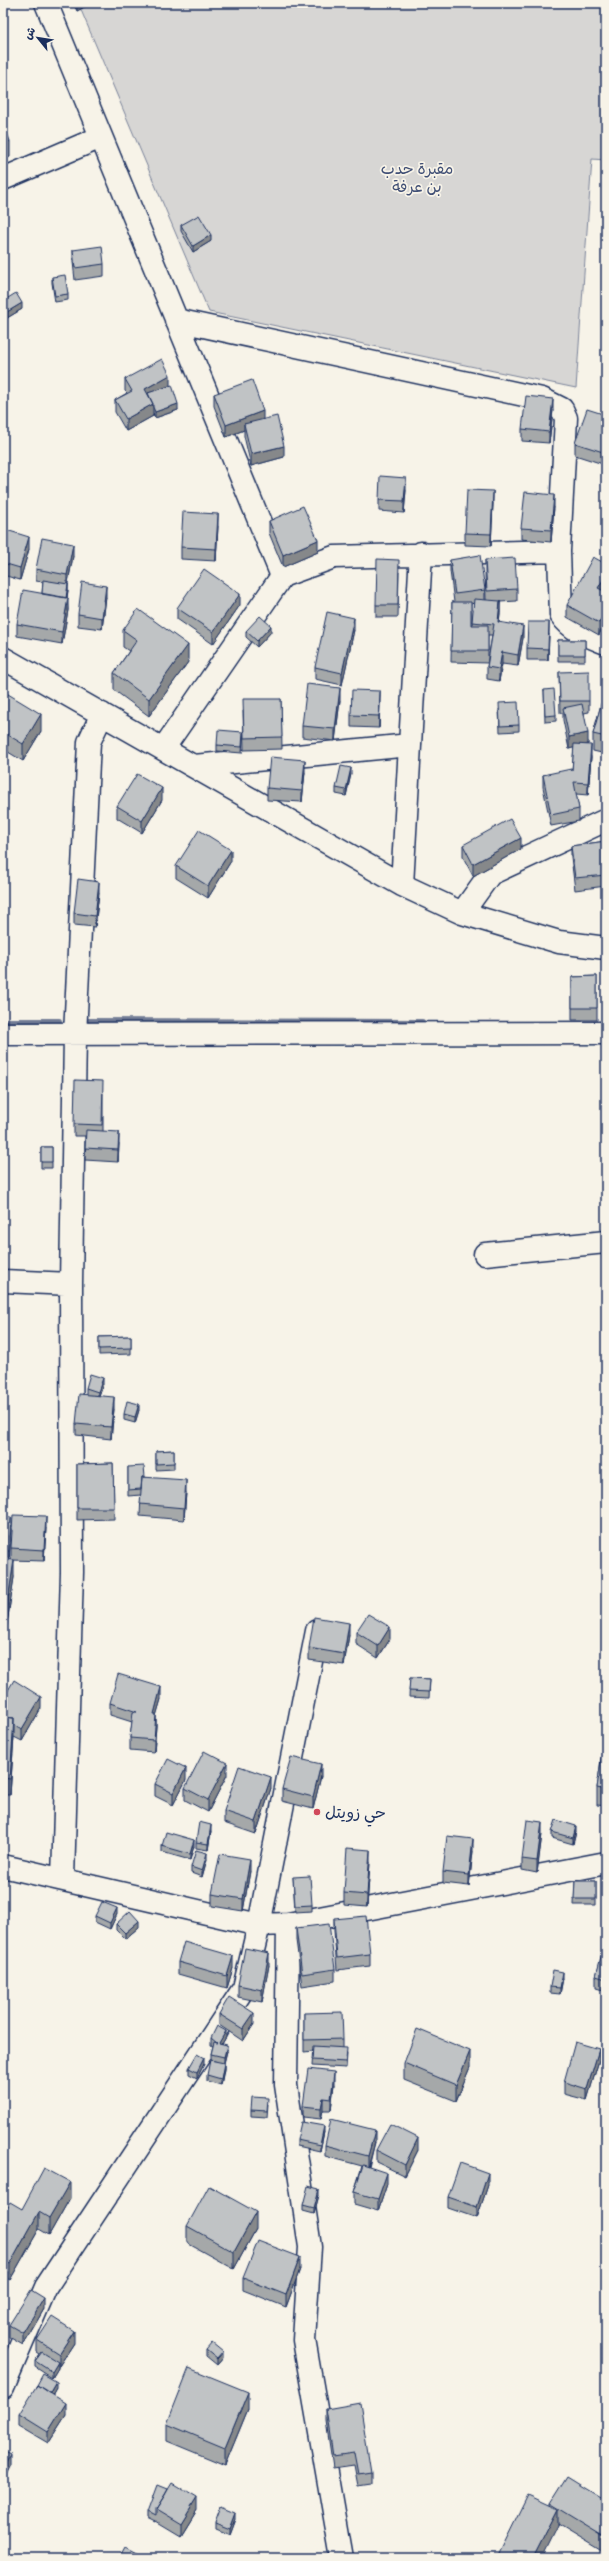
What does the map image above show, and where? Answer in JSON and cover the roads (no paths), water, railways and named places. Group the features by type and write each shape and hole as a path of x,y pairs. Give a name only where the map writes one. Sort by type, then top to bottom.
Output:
{"street":[{"path":"46,3 282,576"},
{"path":"3,179 101,137"},
{"path":"176,320 552,402 562,409 566,418 559,551 560,615 566,623 580,632 606,643"},
{"path":"164,749 282,576 334,557 422,553 559,551"},
{"path":"402,885 422,553"},
{"path":"3,658 402,885 462,914 558,942 606,948"},
{"path":"63,1880 72,1572 71,1284 75,1035 89,742 102,714"},
{"path":"194,766 410,745"},
{"path":"462,914 490,874 606,820"},
{"path":"3,1034 606,1033"},
{"path":"485,1254 606,1242"},
{"path":"3,1281 71,1284"},
{"path":"3,2387 46,2287 244,1988 259,1925 317,1631"},
{"path":"3,1866 259,1925 288,1924 606,1863"},
{"path":"288,1924 286,2085 310,2247 304,2340 342,2558"}],"waterway":[{"path":"3,1021 59,1021"},
{"path":"82,1021 422,1022"}],"place":[{"name":"حي زويتل","path":"317,1812"}],"park label":[{"name":"مقبرة حدب بن عرفة","path":"417,177"}]}
